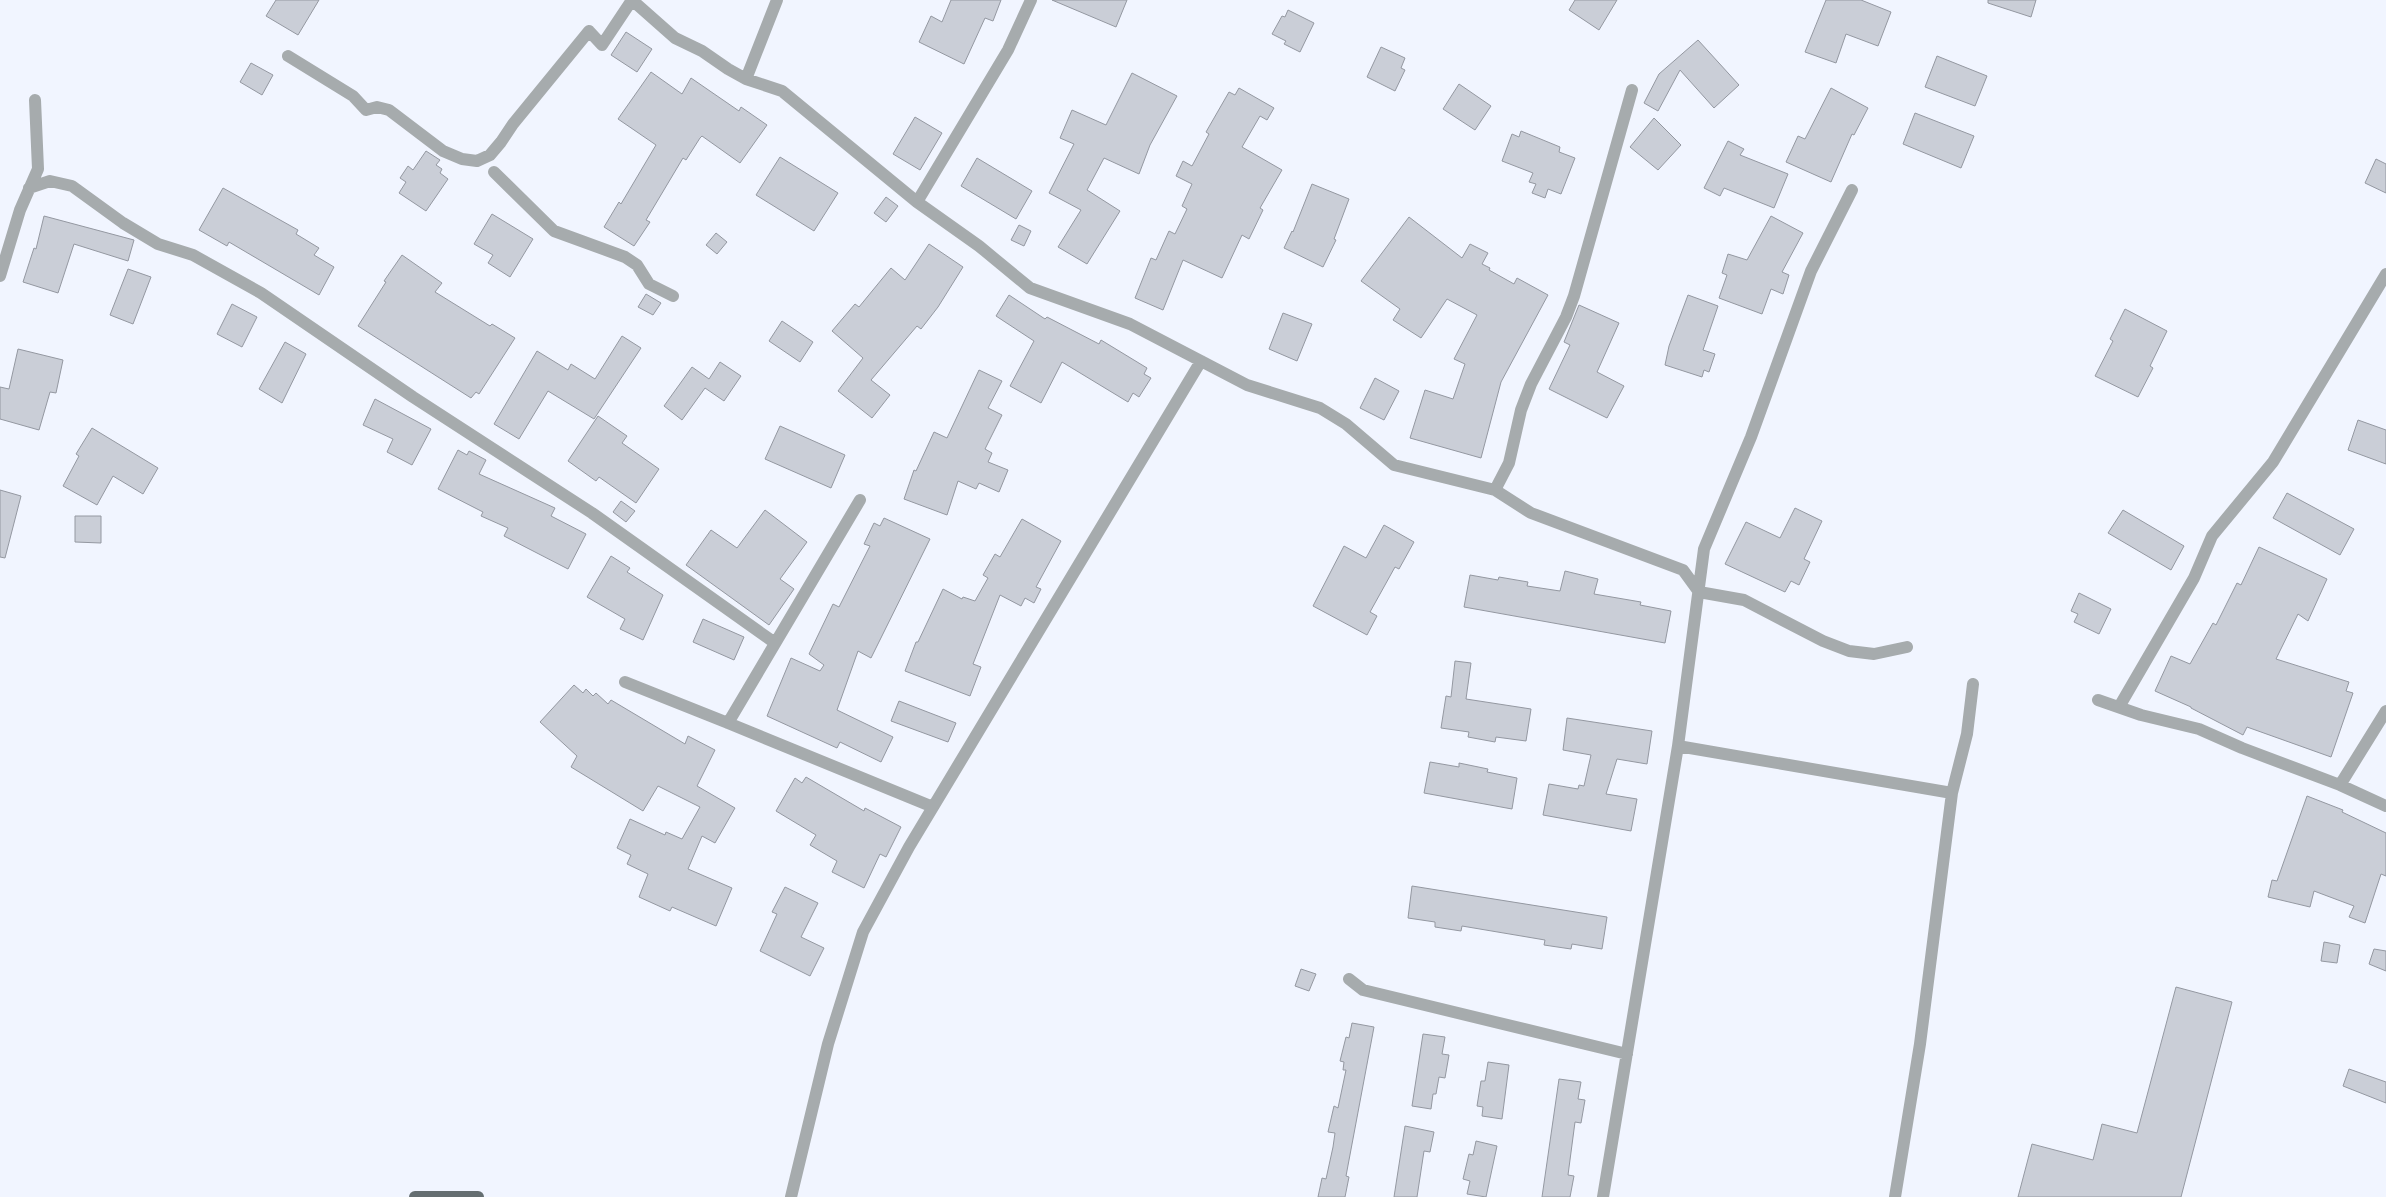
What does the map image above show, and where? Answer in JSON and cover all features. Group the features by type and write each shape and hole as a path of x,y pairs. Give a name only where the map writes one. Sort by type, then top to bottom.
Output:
{"main road":[{"path":"415,1197 478,1197"}],"street":[{"path":"476,161 490,155 588,31 602,44 632,0 675,38 702,51 746,79 782,91 917,202 980,246 1030,288 1130,324 1247,385 1320,408 1346,424 1394,465 1495,490 1531,513 1683,570 1699,592 1744,600 1823,641 1849,651 1874,654 1908,647"},
{"path":"746,79 778,0"},
{"path":"917,202 1008,50 1031,0"},
{"path":"288,56 353,96 366,110 377,107 389,110 443,151 462,159 476,161 494,172 554,231 625,257 637,265 649,284 674,296"},
{"path":"1495,490 1509,463 1521,410 1531,384 1566,317 1602,202 1632,90"},
{"path":"0,276 20,210 38,169 35,100"},
{"path":"490,155 494,172"},
{"path":"29,188 50,182 72,186 158,244 194,255 261,293 413,397 592,513 775,643"},
{"path":"1603,1197 1678,746 1704,549 1751,437 1811,271 1852,190"},
{"path":"2120,708 2194,578 2212,536 2273,462 2386,274"},
{"path":"791,1197 828,1044 863,932 933,807 1201,361"},
{"path":"728,723 860,500"},
{"path":"626,682 933,807"},
{"path":"1894,1197 1920,1044 1952,793 1968,734 1973,684"},
{"path":"2098,700 2141,715 2199,728 2242,748 2340,784 2386,806"},
{"path":"2340,784 2386,711"},
{"path":"1678,746 1952,793"},
{"path":"1349,979 1363,990 1627,1054"}],"building":[{"path":"276,0 319,0 298,35 266,16"},
{"path":"951,0 1001,0 993,21 985,18 964,64 919,42 931,16 942,22"},
{"path":"1052,0 1127,0 1116,27"},
{"path":"1575,0 1617,0 1599,30 1569,10"},
{"path":"1826,0 1861,0 1891,12 1878,46 1846,34 1836,63 1805,52"},
{"path":"1988,0 2036,0 2031,17 1988,3"},
{"path":"1288,10 1314,23 1300,52 1284,44 1286,41 1272,34 1282,16 1285,17"},
{"path":"626,32 652,49 637,72 611,55"},
{"path":"1698,40 1739,85 1714,108 1680,70 1658,111 1644,103 1659,74"},
{"path":"1381,47 1405,58 1401,68 1405,70 1395,91 1367,77"},
{"path":"1937,56 1987,76 1975,106 1925,87"},
{"path":"251,63 273,75 262,95 240,82"},
{"path":"651,72 682,94 691,78 739,111 741,107 767,125 740,163 702,136 686,160 683,158 646,220 650,222 634,246 604,227 619,202 621,204 656,145 618,119"},
{"path":"1132,73 1177,96 1150,145 1139,174 1104,158 1087,190 1120,211 1087,264 1058,247 1081,210 1049,193 1074,144 1060,138 1072,110 1106,125"},
{"path":"1459,84 1491,106 1475,130 1443,109"},
{"path":"1239,88 1274,108 1267,120 1260,116 1242,147 1282,170 1260,208 1263,210 1249,239 1242,235 1222,278 1183,260 1163,310 1135,298 1151,258 1156,260 1169,231 1175,234 1187,209 1182,206 1192,184 1176,176 1183,161 1192,166 1209,134 1206,132 1229,92 1235,95"},
{"path":"1831,88 1868,108 1854,135 1852,134 1831,182 1786,162 1798,136 1805,139"},
{"path":"1915,113 1974,136 1961,168 1903,144"},
{"path":"915,117 942,133 920,170 893,154"},
{"path":"1654,118 1681,145 1658,170 1630,147"},
{"path":"1521,131 1560,147 1559,152 1575,158 1561,194 1548,189 1545,198 1532,193 1536,184 1529,182 1533,173 1502,161 1512,134 1519,137"},
{"path":"1728,141 1744,149 1740,155 1788,174 1774,208 1724,188 1720,196 1704,188"},
{"path":"426,151 440,160 436,165 442,169 440,173 448,179 426,211 399,193 406,182 400,178 408,166 413,170"},
{"path":"780,157 838,193 814,231 756,195"},
{"path":"977,158 1032,191 1016,219 961,186"},
{"path":"2376,159 2386,164 2386,193 2365,183"},
{"path":"1312,184 1349,199 1334,239 1336,240 1323,267 1284,248 1293,232"},
{"path":"223,188 298,230 296,234 319,248 314,255 334,267 319,295 229,242 227,246 199,230"},
{"path":"886,197 898,206 886,222 874,213"},
{"path":"492,214 533,239 510,277 488,263 493,255 474,244"},
{"path":"44,216 134,240 128,261 74,244 58,293 23,282 34,248 36,249"},
{"path":"1771,216 1803,233 1782,272 1789,275 1783,294 1771,289 1762,314 1719,298 1727,275 1722,273 1728,254 1747,260"},
{"path":"1409,217 1462,258 1470,244 1488,253 1482,264 1490,268 1489,270 1514,284 1517,278 1548,295 1501,382 1481,458 1410,438 1425,390 1453,399 1465,364 1454,359 1477,315 1447,299 1421,338 1393,320 1400,309 1361,281"},
{"path":"1019,225 1031,231 1024,246 1011,240"},
{"path":"716,233 727,242 717,254 706,245"},
{"path":"929,244 963,267 938,307 921,329 917,326 871,380 890,395 872,418 838,391 863,358 832,331 855,304 859,307 891,268 905,280"},
{"path":"402,255 442,283 435,292 490,326 492,324 515,338 479,394 476,392 471,398 358,326 386,282 384,281"},
{"path":"128,269 151,277 133,324 110,315"},
{"path":"646,294 661,303 653,315 638,307"},
{"path":"1009,295 1045,319 1047,317 1099,344 1101,340 1147,368 1144,374 1151,378 1139,397 1133,393 1128,402 1062,362 1041,403 1010,386 1034,341 996,316"},
{"path":"1688,295 1718,306 1703,350 1715,354 1709,372 1704,370 1702,377 1665,365 1669,346"},
{"path":"232,304 257,317 242,347 217,334"},
{"path":"1579,305 1619,323 1597,372 1624,386 1607,418 1549,389 1570,345 1564,342"},
{"path":"2125,309 2167,331 2150,366 2153,368 2138,397 2095,376 2113,341 2110,339"},
{"path":"1283,313 1312,324 1297,361 1269,349"},
{"path":"782,321 813,342 800,362 769,341"},
{"path":"622,336 641,348 594,419 548,391 519,439 494,424 537,351 568,370 571,364 595,379"},
{"path":"285,342 306,354 282,403 259,389"},
{"path":"18,349 63,360 56,393 50,392 39,430 0,419 0,387 9,389"},
{"path":"720,362 741,376 724,401 705,388 682,420 664,406 692,367 709,379"},
{"path":"979,370 1002,381 988,408 1002,415 985,449 992,453 988,462 1008,470 999,492 979,483 976,489 958,481 947,515 904,499 914,470 916,471 934,432 947,438"},
{"path":"1375,378 1399,391 1384,420 1360,408"},
{"path":"375,399 431,429 412,465 387,452 393,439 363,425"},
{"path":"598,416 627,436 622,443 659,469 636,503 599,477 596,481 568,461"},
{"path":"2358,420 2386,430 2386,464 2348,450"},
{"path":"780,426 845,455 831,488 765,459"},
{"path":"92,428 158,468 143,494 113,476 97,505 63,486 79,456 76,454"},
{"path":"458,450 467,455 469,451 486,460 479,474 555,508 551,516 586,534 568,569 504,536 508,528 481,516 483,512 438,489"},
{"path":"0,490 21,496 5,558 0,557"},
{"path":"2287,493 2354,529 2340,555 2273,518"},
{"path":"621,501 635,511 626,522 613,512"},
{"path":"1795,508 1822,521 1804,559 1810,562 1799,585 1791,581 1785,592 1725,564 1746,522 1780,538"},
{"path":"765,510 807,542 780,579 794,589 769,625 686,565 711,530 737,548"},
{"path":"2123,510 2184,546 2171,570 2108,533"},
{"path":"75,516 101,516 101,543 75,542"},
{"path":"884,518 930,539 871,658 858,651 837,710 893,737 881,762 840,742 837,748 767,716 791,658 820,671 824,665 809,654 833,604 839,607 870,546 864,544 874,523 880,526"},
{"path":"1022,519 1061,541 1036,587 1041,589 1034,603 1025,598 1021,606 1000,595 973,664 981,667 970,696 905,671 916,642 918,642 943,589 962,599 963,597 975,601 988,578 983,575 995,554 1000,557"},
{"path":"1384,525 1414,542 1399,569 1395,567 1370,612 1377,616 1367,635 1313,606 1344,546 1366,558"},
{"path":"2259,547 2327,579 2308,621 2298,614 2276,659 2349,682 2346,691 2353,693 2331,757 2247,727 2243,735 2191,707 2155,691 2171,656 2190,664 2213,623 2216,625 2237,583 2241,585"},
{"path":"611,556 630,568 627,572 663,595 643,640 620,629 625,619 587,597"},
{"path":"1565,571 1598,579 1594,594 1641,602 1640,605 1671,611 1665,643 1464,607 1470,575 1498,580 1499,577 1528,582 1527,586 1560,591"},
{"path":"2079,593 2111,609 2099,634 2074,622 2078,614 2071,611"},
{"path":"703,619 744,637 734,660 693,642"},
{"path":"1455,661 1471,663 1466,699 1531,709 1526,741 1496,737 1495,742 1468,737 1469,732 1441,728 1446,696 1451,697"},
{"path":"574,685 583,693 586,689 593,696 596,693 608,704 611,700 685,744 688,736 715,750 697,786 735,808 715,843 702,836 688,869 732,888 716,926 672,907 670,911 639,897 648,874 627,864 631,855 617,848 630,819 665,835 666,832 682,839 700,807 658,786 643,811 571,767 577,756 540,722"},
{"path":"899,701 956,723 948,742 891,721"},
{"path":"1567,718 1652,731 1647,764 1617,759 1606,794 1637,799 1631,831 1543,815 1549,784 1578,789 1579,785 1584,786 1591,755 1563,750"},
{"path":"1430,762 1459,767 1459,763 1488,769 1487,772 1517,778 1512,809 1424,793"},
{"path":"806,777 864,811 865,808 901,827 886,857 880,854 864,888 832,872 837,861 810,845 816,835 776,811 795,778 802,783"},
{"path":"2307,796 2343,810 2342,812 2386,833 2386,876 2381,874 2365,923 2349,917 2354,906 2314,891 2310,907 2268,897 2272,880 2277,881"},
{"path":"1412,886 1607,917 1602,949 1572,944 1571,949 1544,945 1545,940 1462,926 1461,931 1435,927 1435,922 1408,918"},
{"path":"785,887 818,903 801,937 824,948 810,976 760,951 777,914 772,912"},
{"path":"2324,942 2340,945 2337,963 2321,961"},
{"path":"2374,949 2386,951 2386,971 2369,964"},
{"path":"1301,969 1316,974 1309,991 1295,986"},
{"path":"2176,987 2232,1002 2181,1197 2018,1197 2032,1144 2093,1160 2102,1124 2137,1133"},
{"path":"1352,1023 1374,1027 1346,1176 1349,1177 1345,1197 1318,1197 1322,1178 1326,1179 1333,1147 1335,1133 1328,1132 1334,1106 1338,1108 1346,1070 1343,1070 1344,1062 1340,1061 1346,1037 1349,1038"},
{"path":"1423,1034 1445,1037 1442,1054 1449,1055 1445,1078 1439,1077 1436,1094 1433,1094 1431,1109 1412,1106"},
{"path":"1488,1062 1509,1065 1502,1119 1482,1116 1483,1107 1477,1106 1481,1081 1485,1081"},
{"path":"2349,1069 2386,1082 2386,1103 2343,1086"},
{"path":"1559,1079 1581,1082 1578,1099 1585,1100 1581,1123 1575,1122 1568,1175 1574,1176 1570,1197 1542,1197"},
{"path":"1405,1126 1434,1132 1430,1152 1424,1151 1417,1197 1394,1197"},
{"path":"1476,1141 1497,1146 1486,1197 1467,1194 1470,1181 1463,1179 1469,1154 1473,1155"}]}
